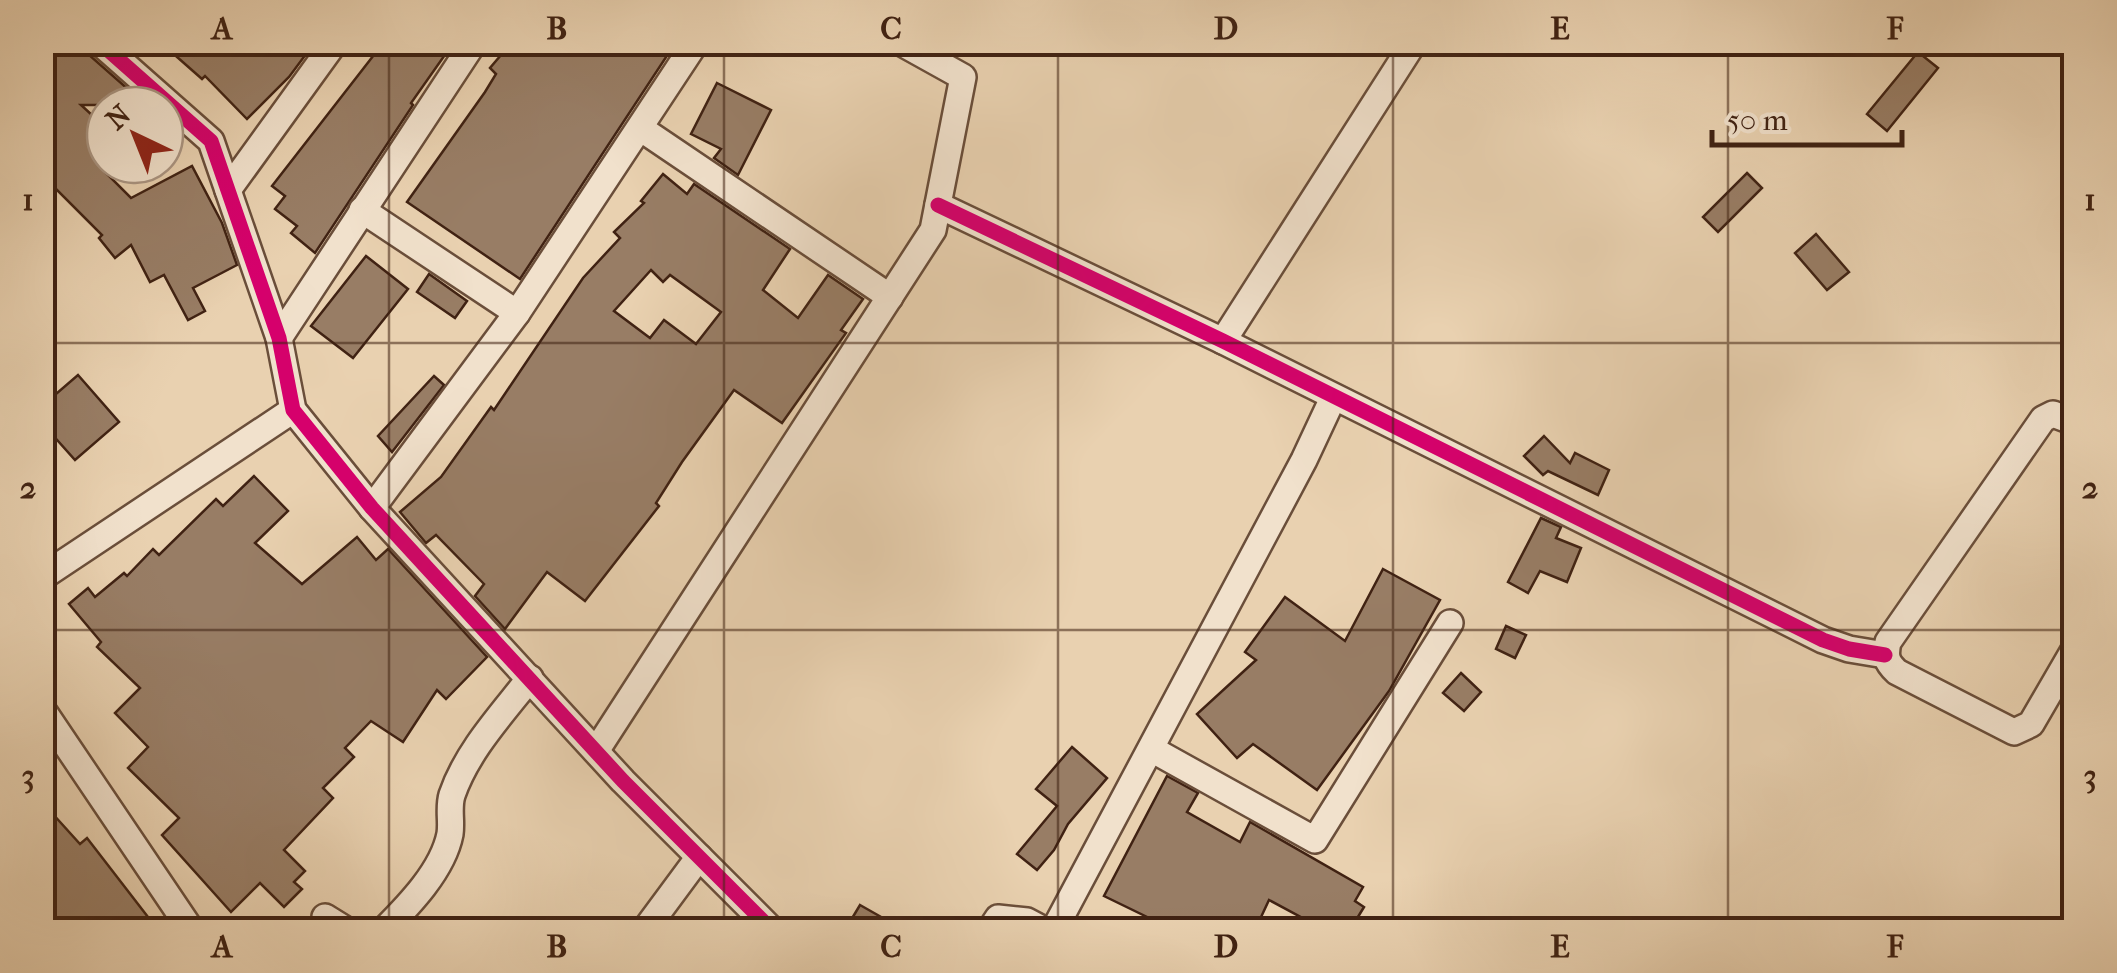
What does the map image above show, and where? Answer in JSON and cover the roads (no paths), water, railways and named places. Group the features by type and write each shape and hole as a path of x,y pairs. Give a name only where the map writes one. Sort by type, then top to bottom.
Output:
{"street":[{"path":"228,190 334,42"},
{"path":"279,338 474,42"},
{"path":"372,508 516,313 696,42"},
{"path":"596,750 933,230 964,77 900,42"},
{"path":"1223,342 1414,42"},
{"path":"116,48 212,141 279,338 293,410 372,508 596,750 772,930"},
{"path":"640,128 890,296"},
{"path":"938,205 1824,640 1849,649 1885,654"},
{"path":"362,210 516,313"},
{"path":"1054,930 1152,750 1333,398"},
{"path":"42,577 293,410"},
{"path":"2074,422 2052,414 2043,419 1888,642 1885,654 1897,672 2014,732 2032,724 2074,650"},
{"path":"1152,750 1315,840 1450,623"},
{"path":"384,930 425,883 445,847 451,830 448,814 452,796 468,760 530,678"},
{"path":"42,709 191,930"},
{"path":"645,930 699,857"},
{"path":"990,930 998,918 1027,921 1044,930"}]}
